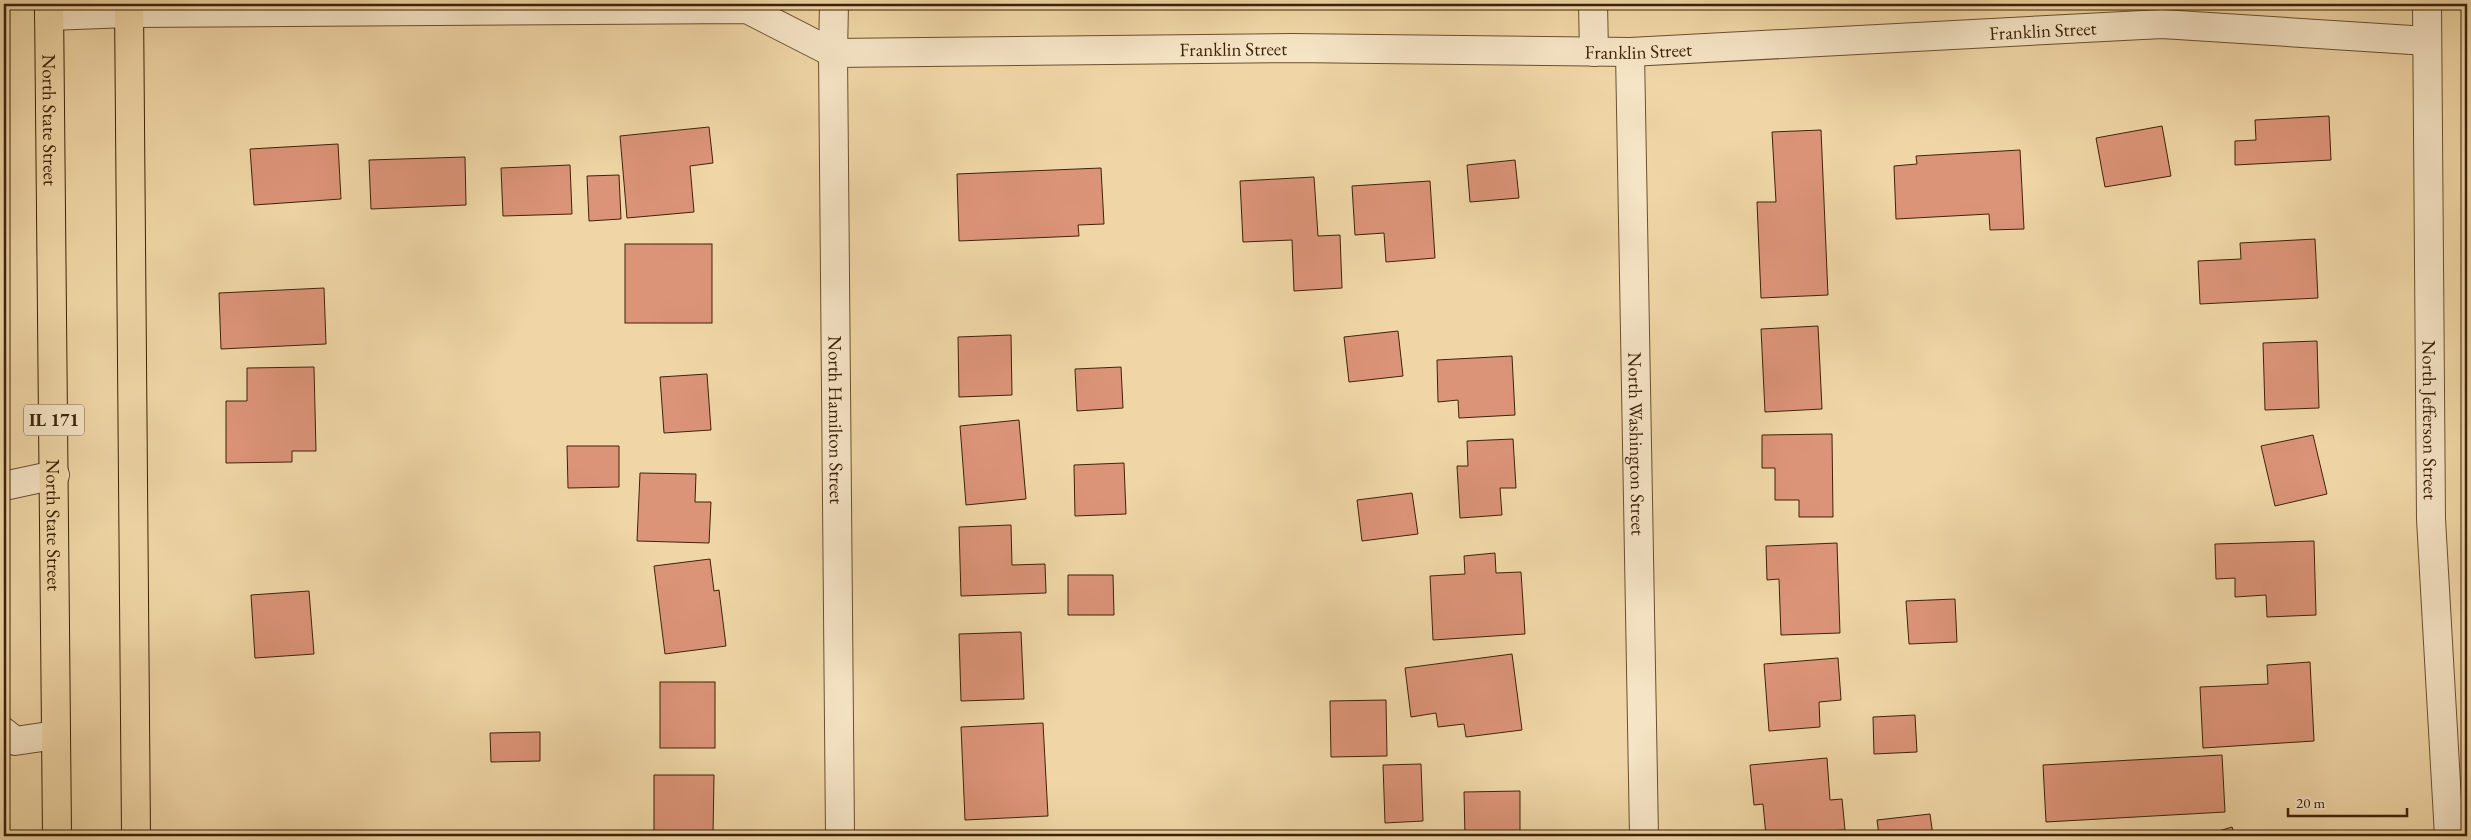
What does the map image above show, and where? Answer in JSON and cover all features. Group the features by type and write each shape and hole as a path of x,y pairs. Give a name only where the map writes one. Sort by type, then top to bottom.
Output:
{"main road":[{"path":"129,8 136,836"},
{"name":"North State Street","path":"49,10 57,836"}],"street":[{"name":"North Hamilton Street","path":"834,4 832,53 840,836"},
{"path":"1593,4 1594,52"},
{"name":"North Jefferson Street","path":"2427,4 2431,519 2449,836"},
{"name":"Franklin Street","path":"49,10 129,8 747,9 832,53 1292,48 1630,52 2162,24 2427,41"},
{"name":"North Washington Street","path":"1630,52 1644,836"},
{"path":"4,486 54,475"},
{"path":"4,732 15,741 56,735"}],"building":[{"path":"2329,116 2331,160 2235,165 2235,141 2256,140 2255,120"},
{"path":"2162,126 2171,176 2105,187 2096,138"},
{"path":"709,127 713,163 690,166 694,212 627,218 620,136"},
{"path":"1821,130 1828,295 1761,298 1757,202 1776,202 1772,132"},
{"path":"338,144 341,199 254,205 250,149"},
{"path":"2020,150 2024,229 1990,230 1989,214 1896,219 1894,166 1917,164 1916,156"},
{"path":"465,157 466,205 371,209 369,160"},
{"path":"1515,160 1519,198 1470,202 1467,165"},
{"path":"570,165 572,214 503,216 501,168"},
{"path":"1101,168 1104,224 1078,225 1079,236 959,241 957,174"},
{"path":"619,175 621,219 589,221 587,176"},
{"path":"1314,177 1318,236 1340,235 1342,288 1294,291 1292,240 1243,242 1240,181"},
{"path":"1430,181 1435,258 1386,262 1384,233 1355,235 1352,186"},
{"path":"2315,239 2318,298 2200,304 2198,261 2241,259 2240,243"},
{"path":"625,244 712,244 712,323 625,323"},
{"path":"324,288 326,344 221,349 219,293"},
{"path":"1818,326 1822,409 1765,412 1761,329"},
{"path":"1398,331 1403,376 1349,382 1344,337"},
{"path":"1011,335 1012,395 959,397 958,337"},
{"path":"2317,341 2319,408 2265,410 2263,343"},
{"path":"1512,356 1515,415 1459,418 1458,400 1438,402 1437,360"},
{"path":"314,367 316,451 292,451 292,462 226,463 226,401 247,401 247,368"},
{"path":"1121,367 1123,408 1077,411 1075,369"},
{"path":"707,374 711,430 664,433 660,377"},
{"path":"1019,420 1026,499 966,505 960,426"},
{"path":"1832,434 1833,517 1799,517 1799,500 1775,500 1775,468 1762,468 1762,435"},
{"path":"2313,435 2327,494 2275,506 2261,446"},
{"path":"1513,439 1516,488 1500,488 1502,515 1460,518 1457,466 1468,466 1467,441"},
{"path":"567,446 619,446 619,487 568,488"},
{"path":"1124,463 1126,514 1075,516 1074,465"},
{"path":"640,473 696,474 695,502 711,502 709,543 637,541"},
{"path":"1412,493 1418,534 1362,541 1357,500"},
{"path":"1011,525 1012,565 1045,564 1046,593 961,596 959,527"},
{"path":"2314,541 2316,615 2267,617 2266,595 2235,597 2235,578 2216,579 2215,544"},
{"path":"1837,543 1840,633 1781,635 1779,579 1767,580 1766,546"},
{"path":"1495,553 1496,573 1521,572 1525,634 1433,640 1430,576 1465,574 1464,556"},
{"path":"710,559 714,591 719,590 726,646 665,654 654,566"},
{"path":"1068,575 1113,575 1114,615 1068,615"},
{"path":"309,591 314,654 255,658 251,595"},
{"path":"1955,599 1957,642 1909,644 1906,601"},
{"path":"1021,632 1024,699 961,701 959,634"},
{"path":"1512,654 1522,730 1466,737 1464,724 1438,727 1436,713 1411,717 1405,668"},
{"path":"1838,658 1841,700 1819,702 1820,727 1769,731 1764,664"},
{"path":"2310,662 2314,741 2203,748 2200,687 2268,684 2267,665"},
{"path":"660,682 715,682 715,748 660,748"},
{"path":"1386,700 1387,756 1331,757 1330,701"},
{"path":"1915,715 1917,752 1874,754 1873,717"},
{"path":"1043,723 1048,816 965,820 961,727"},
{"path":"540,732 540,761 491,762 490,733"},
{"path":"2222,755 2225,812 2046,822 2043,765"},
{"path":"1827,758 1830,800 1842,799 1845,830 1826,831 1827,836 1766,836 1763,804 1754,805 1750,765"},
{"path":"1421,764 1423,821 1385,823 1383,765"},
{"path":"654,775 714,775 713,836 654,836"},
{"path":"1520,791 1520,836 1465,836 1464,792"},
{"path":"1930,814 1933,836 1879,836 1877,820"},
{"path":"2232,827 2235,836 2202,836"},
{"path":"551,831 594,831 595,836 551,836"},
{"path":"964,831 1024,832 1024,836 964,836"}]}
